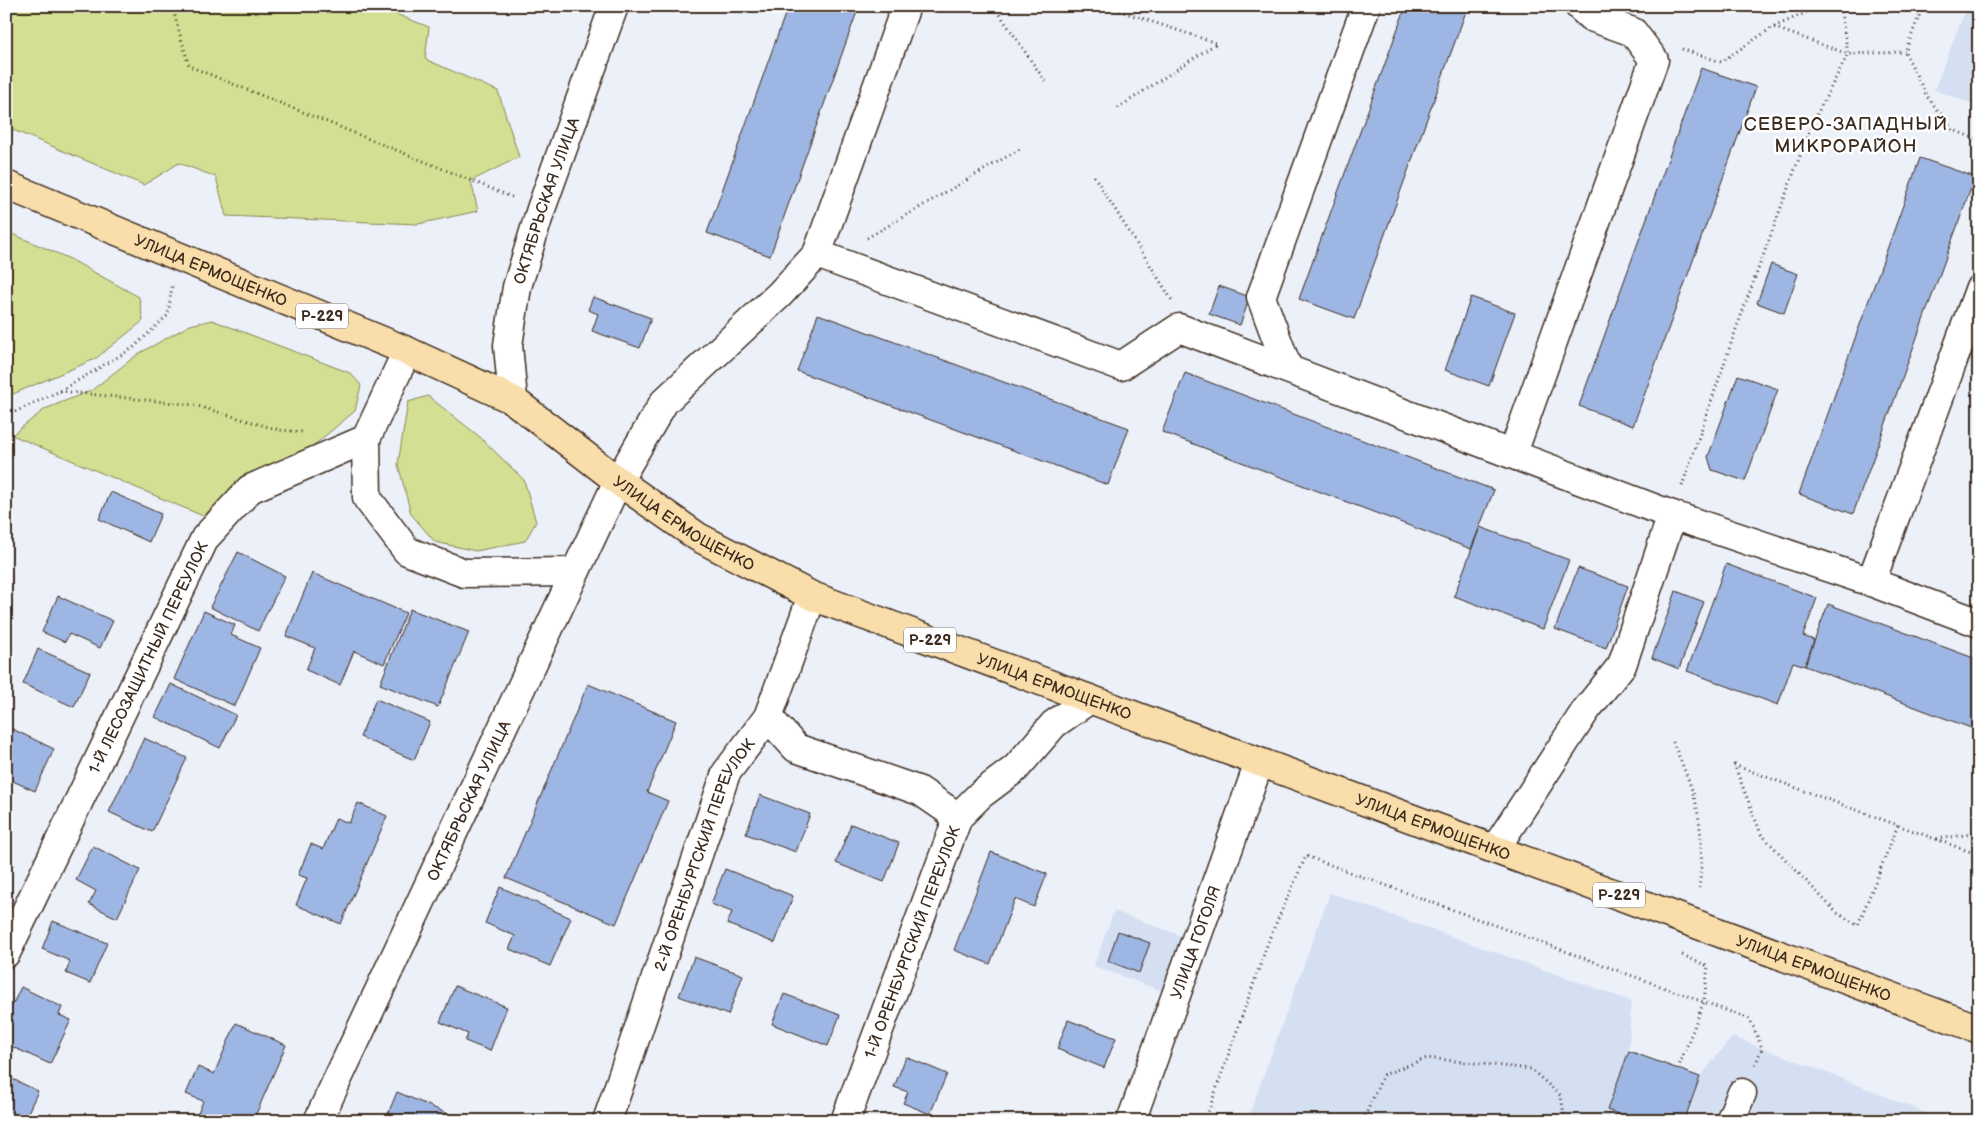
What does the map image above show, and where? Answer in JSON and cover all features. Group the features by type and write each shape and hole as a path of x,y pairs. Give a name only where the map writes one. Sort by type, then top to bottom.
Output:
{"highway":[{"name":"УЛИЦА ЕРМОЩЕНКО","path":"6,185 407,351 513,400 618,482 698,537 812,596 1979,1029"}],"street":[{"name":"ОКТЯБРЬСКАЯ УЛИЦА","path":"513,400 508,345 517,287 540,209 614,6"},
{"path":"906,6 816,254 1121,366 1179,328 1672,515 1872,582 1979,623"},
{"path":"1288,369 1261,297 1366,6"},
{"path":"1513,454 1654,60 1633,32 1592,17 1579,6"},
{"name":"ОКТЯБРЬСКАЯ УЛИЦА","path":"318,1121 618,482 664,402 780,294 816,254"},
{"path":"1872,582 1979,290"},
{"path":"407,351 366,438 367,498 407,551 464,573 575,572"},
{"name":"1-Й ЛЕСОЗАЩИТНЫЙ ПЕРЕУЛОК","path":"6,953 205,538 250,489 366,438"},
{"path":"1496,849 1586,710 1622,665 1672,515"},
{"name":"2-Й ОРЕНБУРГСКИЙ ПЕРЕУЛОК","path":"607,1121 726,773 768,718 812,596"},
{"name":"1-Й ОРЕНБУРГСКИЙ ПЕРЕУЛОК","path":"845,1121 958,817 980,795 1016,768 1054,724 1090,700"},
{"path":"768,718 796,748 920,790 958,817"},
{"name":"УЛИЦА ГОГОЛЯ","path":"1131,1121 1258,763"},
{"path":"1730,1121 1742,1093"}],"path":[{"path":"172,6 189,66 517,199"},
{"path":"994,6 1044,81"},
{"path":"1105,6 1217,43 1118,108"},
{"path":"1654,60 1678,47 1720,62 1774,27 1820,6"},
{"path":"1672,515 1735,332 1811,126 1848,54 1840,6"},
{"path":"1922,6 1905,52 1926,94 1953,130 1979,140"},
{"path":"1774,27 1848,54 1905,52"},
{"path":"864,240 1020,150"},
{"path":"1094,176 1172,298 1179,328"},
{"path":"6,416 60,391 133,348 168,315 173,282"},
{"path":"60,391 194,405 279,430 308,433"},
{"path":"1673,742 1696,804 1701,848 1702,870 1700,888"},
{"path":"1898,825 1858,925 1837,913 1761,834 1734,764 1979,855"},
{"path":"1936,839 1979,833"},
{"path":"1204,1121 1270,937 1306,856 1750,1019 1762,1048 1742,1093"},
{"path":"1678,1069 1704,1001 1708,966 1679,953"},
{"path":"1363,1121 1383,1075 1427,1058 1531,1069 1561,1096 1565,1121"}],"shaded area":[{"path":"1967,6 1979,6 1979,106 1934,90"},
{"path":"1330,893 1631,1001 1629,1051 1607,1109 1638,1121 1247,1121"},
{"path":"1114,911 1182,936 1162,991 1094,966"},
{"path":"1732,1037 1808,1065 1946,1121 1684,1121 1700,1077"}],"green space":[{"path":"6,6 375,6 429,27 425,59 498,91 519,157 471,181 478,211 418,224 226,216 216,177 179,163 144,185 6,127"},
{"path":"6,231 70,259 139,297 143,321 95,359 6,397"},
{"path":"212,320 350,373 361,385 355,411 313,446 244,480 203,516 12,435 45,409 92,390 138,354 190,325"},
{"path":"428,396 480,437 524,480 536,522 525,541 476,551 435,542 411,514 398,464 408,402"}],"building":[{"path":"788,6 859,6 770,256 707,233"},
{"path":"1406,6 1468,6 1354,319 1299,299"},
{"path":"1701,68 1756,87 1633,426 1579,406"},
{"path":"1920,158 1975,177 1853,514 1799,494"},
{"path":"1771,264 1798,274 1784,313 1757,303"},
{"path":"1219,286 1250,297 1240,325 1209,314"},
{"path":"593,297 651,318 640,348 592,331 598,314 588,310"},
{"path":"1471,297 1515,313 1489,386 1445,370"},
{"path":"818,314 1129,428 1108,485 797,371"},
{"path":"1185,373 1494,490 1471,549 1162,432"},
{"path":"1738,375 1778,389 1745,481 1712,470 1708,457"},
{"path":"111,492 161,514 149,542 99,519"},
{"path":"1480,527 1569,560 1543,629 1454,596"},
{"path":"238,552 285,576 258,631 210,607"},
{"path":"1726,564 1817,598 1803,636 1814,640 1805,666 1793,662 1778,705 1687,671"},
{"path":"1578,568 1628,586 1606,648 1555,629"},
{"path":"312,573 406,613 384,664 354,651 340,685 306,670 315,648 286,636"},
{"path":"1676,591 1704,602 1679,669 1652,658"},
{"path":"58,596 113,621 100,648 69,634 65,642 42,632"},
{"path":"1828,604 1979,660 1979,731 1805,666"},
{"path":"410,609 469,632 438,707 380,684"},
{"path":"204,611 235,625 231,635 260,648 235,706 174,679"},
{"path":"38,649 90,672 74,707 23,684"},
{"path":"171,684 236,715 220,748 155,717"},
{"path":"588,684 676,721 647,792 668,801 616,924 506,878"},
{"path":"376,699 430,722 414,760 360,737"},
{"path":"6,726 54,749 35,791 6,778"},
{"path":"144,738 187,758 152,832 109,812"},
{"path":"760,795 810,814 796,852 746,834"},
{"path":"358,803 387,816 341,924 296,905 307,878 298,875 311,844 323,849 336,818 349,823"},
{"path":"851,824 899,843 884,882 836,863"},
{"path":"93,846 140,870 117,918 89,904 96,891 76,880"},
{"path":"991,852 1047,874 1034,907 1015,899 990,964 954,950"},
{"path":"725,869 793,896 775,943 727,924 732,912 711,904"},
{"path":"500,887 571,918 550,966 509,949 515,936 485,923"},
{"path":"53,921 107,943 90,983 66,973 70,961 42,949"},
{"path":"1118,931 1150,943 1139,973 1108,961"},
{"path":"694,957 743,975 728,1015 679,996"},
{"path":"455,986 507,1007 490,1051 465,1041 468,1034 440,1022"},
{"path":"21,987 62,1007 59,1015 71,1020 50,1064 6,1044 6,1018"},
{"path":"784,994 840,1015 828,1046 772,1024"},
{"path":"1068,1020 1116,1038 1104,1068 1057,1049"},
{"path":"236,1023 286,1045 253,1121 195,1121 203,1101 186,1094 198,1067 214,1074"},
{"path":"1629,1051 1700,1077 1684,1121 1638,1121 1607,1110"},
{"path":"906,1057 947,1074 930,1114 903,1103 908,1092 894,1087"},
{"path":"6,1076 38,1091 24,1121 6,1121"},
{"path":"397,1092 453,1116 451,1121 385,1121"}],"district":[{"name":"СЕВЕРО-ЗАПАДНЫЙ МИКРОРАЙОН","path":"1846,134"}]}
